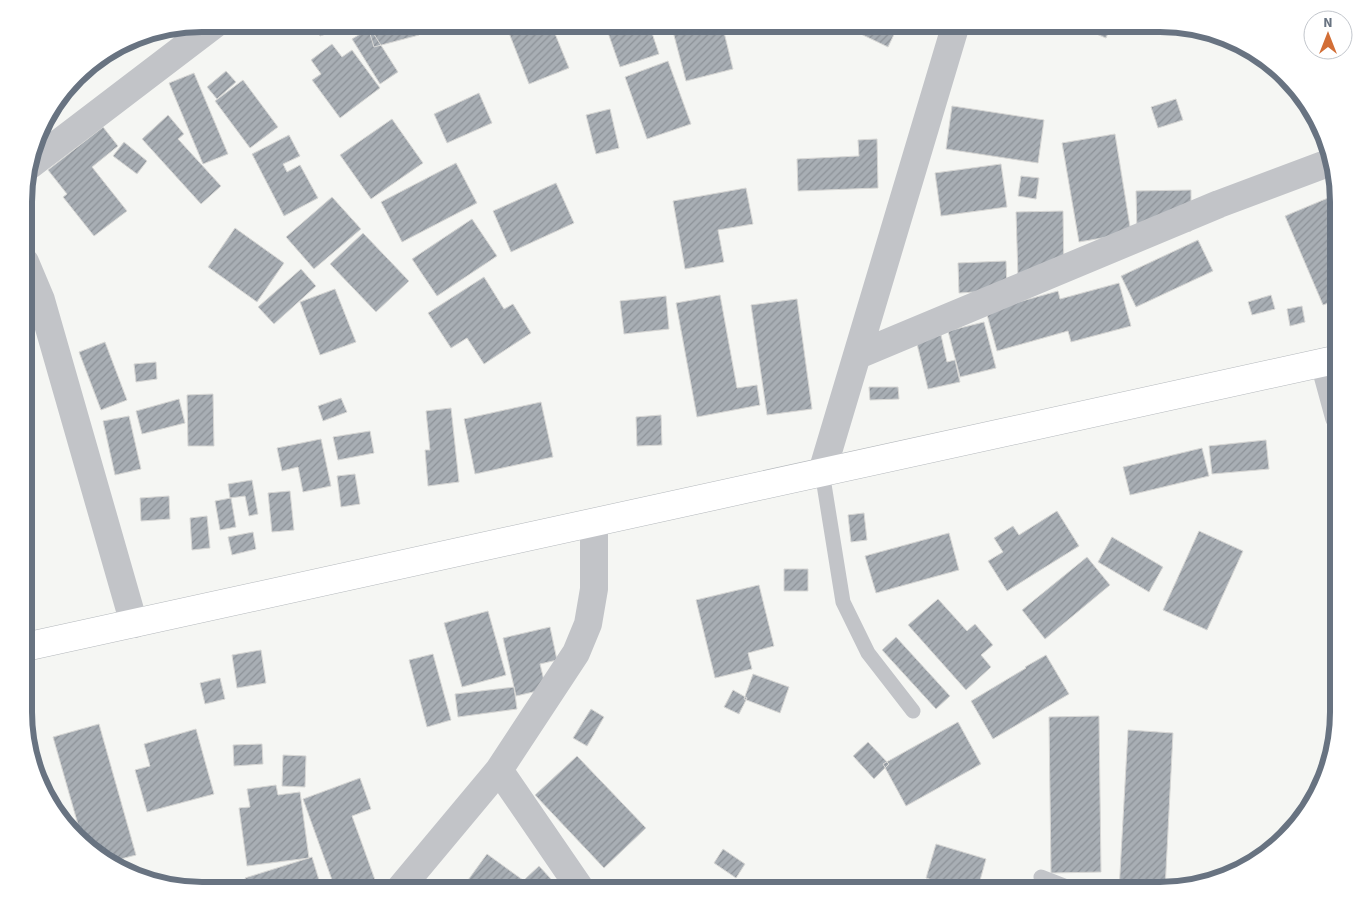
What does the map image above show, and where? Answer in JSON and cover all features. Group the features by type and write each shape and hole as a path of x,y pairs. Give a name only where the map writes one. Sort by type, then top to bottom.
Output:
{"main road":[{"path":"32,646 1330,361"}],"street":[{"path":"822,472 954,32"},
{"path":"39,158 203,33"},
{"path":"858,355 1220,204 1326,164"},
{"path":"32,279 41,300 134,624"},
{"path":"405,882 498,770 576,653 588,624 594,589 594,523"},
{"path":"498,770 576,882"}],"lane":[{"path":"822,472 842,602 868,653 913,711"},
{"path":"1041,877 1054,882"}],"building":[{"path":"724,32 733,69 686,81 673,33"},
{"path":"857,32 895,32 888,47"},
{"path":"1092,32 1109,32 1106,38"},
{"path":"319,33 329,33 320,36"},
{"path":"362,33 373,33 398,72 380,84 352,39"},
{"path":"370,33 418,33 419,35 374,47"},
{"path":"509,33 555,33 569,68 529,84"},
{"path":"608,33 652,33 659,54 620,67"},
{"path":"332,44 342,57 352,50 380,88 340,118 312,80 321,74 311,60"},
{"path":"668,61 691,124 647,139 625,77"},
{"path":"226,71 236,82 217,99 207,87"},
{"path":"194,73 228,154 203,164 169,83"},
{"path":"243,80 278,127 250,148 215,101"},
{"path":"479,93 492,123 447,143 434,114"},
{"path":"1176,99 1183,120 1158,128 1151,107"},
{"path":"952,106 1044,120 1038,163 946,149"},
{"path":"610,109 619,148 596,154 586,115"},
{"path":"168,115 184,134 178,139 221,186 201,204 142,139"},
{"path":"392,119 423,163 371,199 340,155"},
{"path":"103,127 118,146 92,167 127,211 94,236 63,197 67,194 48,170"},
{"path":"1115,134 1131,233 1079,242 1062,143"},
{"path":"289,135 300,156 283,164 287,172 300,165 318,198 284,216 252,154"},
{"path":"877,139 878,188 798,191 797,159 859,156 858,140"},
{"path":"124,142 147,161 137,174 113,156"},
{"path":"456,163 477,203 402,242 381,202"},
{"path":"1001,164 1007,207 941,216 935,173"},
{"path":"1021,176 1039,178 1036,199 1018,196"},
{"path":"556,183 574,223 511,252 493,211"},
{"path":"746,188 753,224 718,230 724,262 685,269 673,201"},
{"path":"1191,190 1191,231 1137,232 1136,191"},
{"path":"332,197 361,229 314,269 286,237"},
{"path":"1328,198 1330,203 1330,302 1323,305 1285,216"},
{"path":"1063,211 1064,277 1018,278 1016,212"},
{"path":"472,219 497,256 437,296 412,259"},
{"path":"235,228 284,263 257,302 208,267"},
{"path":"363,233 409,281 376,312 330,264"},
{"path":"1198,240 1213,271 1136,307 1121,276"},
{"path":"1006,261 1007,290 959,293 958,263"},
{"path":"301,269 316,286 274,324 258,307"},
{"path":"484,277 504,309 513,304 531,333 484,364 467,338 451,348 428,313"},
{"path":"1119,283 1131,326 1071,342 1068,331 997,351 986,311 1058,291 1060,299"},
{"path":"335,289 356,342 320,355 300,302"},
{"path":"720,295 737,388 757,385 760,405 697,417 676,303"},
{"path":"1271,295 1275,309 1252,315 1248,302"},
{"path":"666,296 669,329 624,334 620,301"},
{"path":"797,299 812,409 767,415 751,305"},
{"path":"1302,306 1305,322 1290,326 1287,309"},
{"path":"984,322 996,368 960,377 948,331"},
{"path":"941,335 947,362 955,360 960,382 928,389 916,340"},
{"path":"105,342 127,400 101,410 79,352"},
{"path":"156,362 157,379 136,382 134,364"},
{"path":"869,387 898,387 899,399 870,400"},
{"path":"213,394 214,446 188,446 187,395"},
{"path":"341,398 347,412 323,421 318,406"},
{"path":"179,399 185,423 142,434 136,411"},
{"path":"541,402 553,457 475,474 464,419"},
{"path":"451,408 459,482 428,486 425,450 430,450 426,411"},
{"path":"661,415 662,445 637,446 636,417"},
{"path":"129,416 141,469 115,475 103,421"},
{"path":"370,431 374,453 338,460 333,437"},
{"path":"321,439 331,486 303,492 298,467 282,471 277,448"},
{"path":"1266,440 1269,469 1212,474 1209,446"},
{"path":"1202,448 1209,476 1130,495 1123,467"},
{"path":"355,474 360,504 341,507 337,476"},
{"path":"252,480 258,514 249,516 245,496 230,498 228,484"},
{"path":"290,491 294,530 272,532 268,493"},
{"path":"169,496 170,519 141,521 140,498"},
{"path":"231,498 236,527 220,530 215,501"},
{"path":"1057,511 1079,546 1007,591 988,561 1003,552 994,538 1013,526 1019,535"},
{"path":"864,513 867,540 851,542 848,515"},
{"path":"207,516 210,548 192,550 190,518"},
{"path":"1199,531 1243,551 1207,630 1163,610"},
{"path":"253,532 256,549 232,555 228,537"},
{"path":"949,533 959,570 876,593 865,556"},
{"path":"1112,537 1163,567 1149,592 1098,562"},
{"path":"1087,557 1110,585 1045,639 1022,610"},
{"path":"784,569 808,569 808,591 784,591"},
{"path":"759,585 774,646 748,653 752,669 715,678 696,600"},
{"path":"938,599 967,631 975,624 993,645 981,655 991,667 966,690 908,625"},
{"path":"488,611 506,675 462,687 444,623"},
{"path":"550,627 557,660 540,664 546,689 516,696 503,638"},
{"path":"896,637 950,696 936,709 882,650"},
{"path":"261,650 266,683 237,688 232,655"},
{"path":"433,654 451,720 427,727 409,660"},
{"path":"1046,655 1069,694 993,739 971,701"},
{"path":"753,674 789,687 780,713 744,699"},
{"path":"220,678 225,699 205,704 200,683"},
{"path":"514,687 517,709 458,717 455,694"},
{"path":"733,690 747,698 739,714 724,707"},
{"path":"591,709 604,717 587,746 573,738"},
{"path":"1099,716 1101,872 1051,873 1049,717"},
{"path":"958,722 981,764 906,806 883,764"},
{"path":"99,724 136,855 118,860 90,840 79,829 53,737"},
{"path":"196,729 214,794 147,812 135,770 150,766 144,744"},
{"path":"1128,730 1173,733 1165,882 1120,882"},
{"path":"868,742 889,764 874,779 853,756"},
{"path":"262,744 263,764 234,766 233,745"},
{"path":"283,755 306,756 305,787 282,786"},
{"path":"577,756 646,828 604,868 535,795"},
{"path":"360,778 371,809 352,816 376,882 333,882 303,799"},
{"path":"276,785 278,795 300,792 309,858 247,866 239,808 250,807 247,789"},
{"path":"936,844 986,859 980,882 939,882 926,878"},
{"path":"723,849 745,864 736,878 714,863"},
{"path":"487,854 526,882 467,882"},
{"path":"312,857 319,880 312,882 246,882 245,878"},
{"path":"539,866 551,879 548,882 528,882 525,879"}]}
